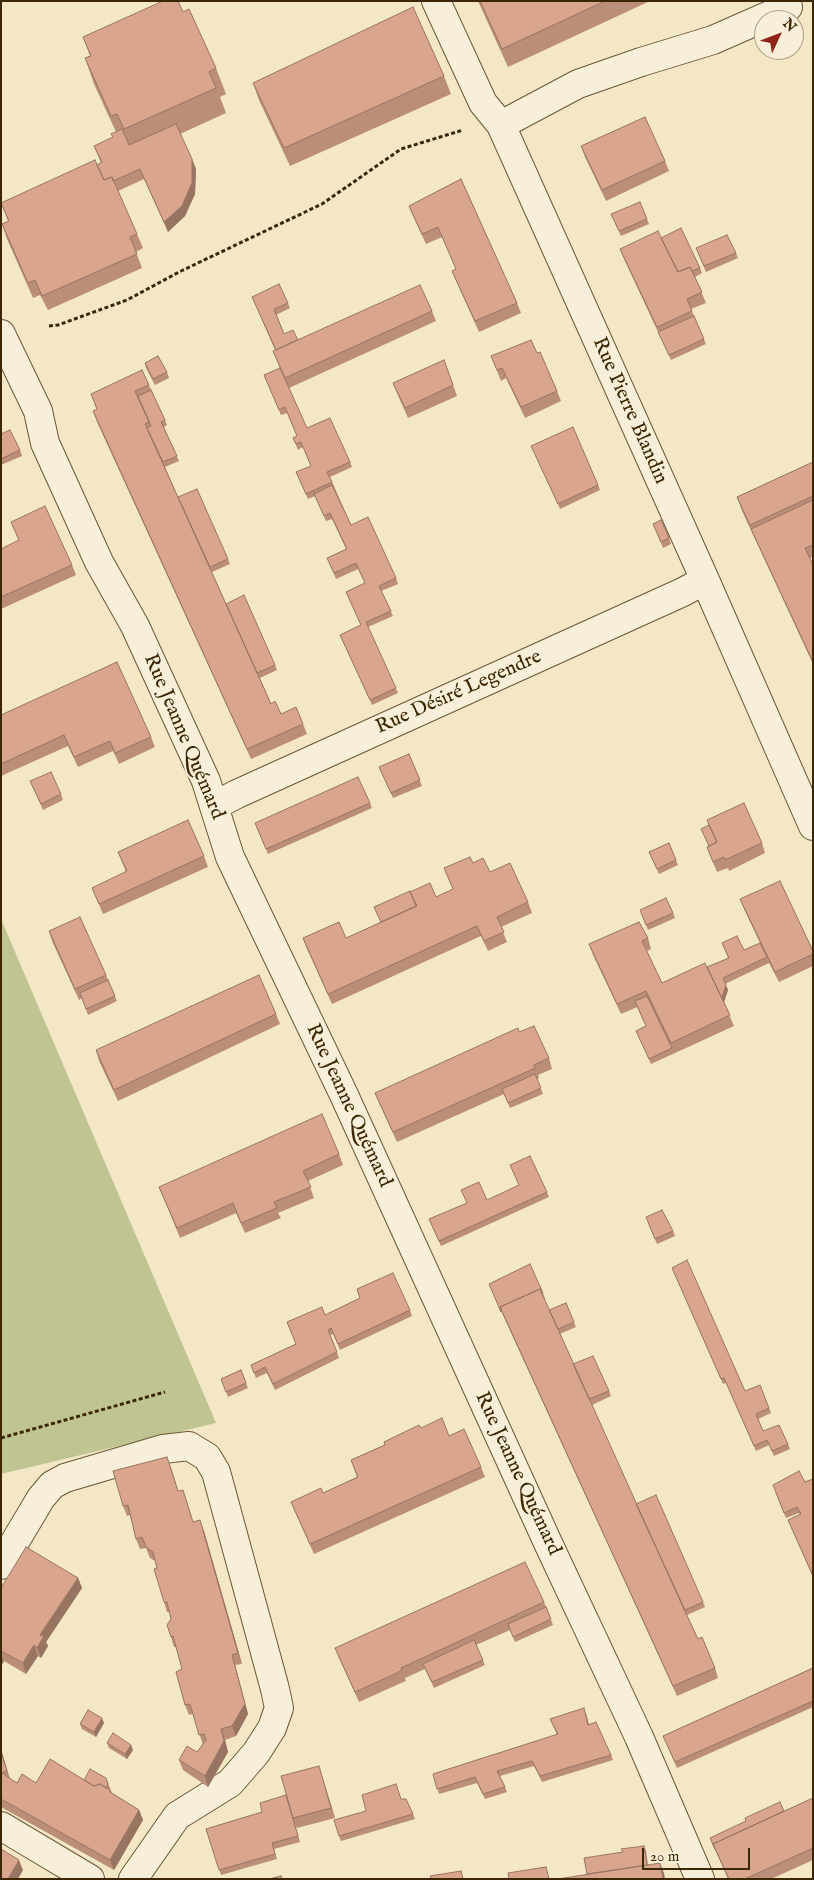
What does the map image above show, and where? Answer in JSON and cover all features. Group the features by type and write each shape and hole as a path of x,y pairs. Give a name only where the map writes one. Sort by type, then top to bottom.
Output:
{"street":[{"name":"Rue Pierre Blandin","path":"436,1 483,103 500,126 705,580 813,826"},
{"path":"500,126 578,84 713,40 788,7"},
{"name":"Rue Jeanne Quémard","path":"1,334 38,412 45,443 98,562 135,626 206,781 230,857 344,1095 548,1543 639,1737 700,1879"},
{"name":"Rue Désiré Legendre","path":"214,806 236,794 683,592 705,580"},
{"path":"1,1565 42,1498 52,1485 65,1478 163,1449 189,1446 207,1457 216,1472 273,1679 279,1708 272,1728 256,1753 230,1783 176,1816 133,1879"},
{"path":"1,1826 90,1879"}],"path":[{"path":"48,326 58,325 127,300 181,271 322,204 401,149 468,126"},
{"path":"1,1438 165,1392"}],"green space":[{"path":"1,919 216,1423 1,1474"}],"building":[{"path":"163,1 178,1 183,12 189,9 216,68 209,72 216,88 124,129 117,114 111,116 85,58 91,56 83,37"},
{"path":"480,1 605,1 502,49"},
{"path":"413,7 444,76 284,148 253,83"},
{"path":"645,117 665,161 602,190 581,146"},
{"path":"176,124 192,159 192,183 182,206 164,222 140,169 113,181 112,177 104,180 97,165 102,162 94,146 113,137 111,134 122,129 129,145"},
{"path":"95,160 104,180 112,177 137,234 130,237 137,254 42,296 35,280 28,283 2,224 9,221 1,203"},
{"path":"461,179 517,303 475,321 452,271 456,269 438,227 422,234 409,206"},
{"path":"640,202 647,219 619,231 611,214"},
{"path":"681,228 700,268 692,271 690,267 678,272 661,238"},
{"path":"658,231 678,272 690,267 702,292 687,299 692,311 657,327 620,249"},
{"path":"727,235 736,253 704,266 696,248"},
{"path":"279,284 288,303 274,309 284,334 293,330 298,340 276,350 252,297"},
{"path":"420,285 432,311 285,378 273,351"},
{"path":"694,316 704,339 669,355 658,332"},
{"path":"531,340 537,353 540,352 557,391 521,407 502,368 497,370 491,356"},
{"path":"158,356 167,372 153,379 145,363"},
{"path":"444,360 453,385 405,408 393,383"},
{"path":"280,368 307,428 330,418 350,462 327,472 332,482 306,494 296,472 311,466 301,442 296,444 293,438 297,436 285,407 279,410 264,375"},
{"path":"142,370 149,385 135,391 149,422 145,424 271,704 275,701 281,714 296,707 303,724 247,749 93,411 97,409 91,394"},
{"path":"151,390 165,420 161,422 177,456 163,462 147,428 151,426 138,396"},
{"path":"573,427 598,485 558,504 531,446"},
{"path":"10,430 20,450 1,459 1,434"},
{"path":"813,462 813,496 750,525 737,497"},
{"path":"332,485 351,525 368,517 396,578 379,586 391,611 366,622 396,688 370,700 340,635 361,625 346,592 365,583 356,563 334,573 327,558 347,549 330,513 324,516 314,494"},
{"path":"197,489 228,559 210,567 178,497"},
{"path":"813,500 813,545 805,548 813,565 813,662 751,529"},
{"path":"45,506 72,565 1,597 1,549 19,540 11,522"},
{"path":"661,520 669,538 661,542 653,524"},
{"path":"244,595 275,665 257,673 226,604"},
{"path":"117,662 151,737 115,753 110,741 74,757 64,735 1,764 1,715"},
{"path":"409,754 420,780 391,793 379,767"},
{"path":"51,772 61,794 41,804 30,781"},
{"path":"358,777 370,803 266,849 255,823"},
{"path":"744,803 762,843 725,860 724,857 713,862 707,847 717,842 707,820"},
{"path":"188,820 204,856 99,904 92,888 127,871 118,852"},
{"path":"709,825 717,842 709,846 701,829"},
{"path":"669,843 676,860 657,869 649,852"},
{"path":"470,857 473,863 483,858 490,872 510,863 528,902 497,917 504,932 484,941 477,926 328,994 303,938 339,922 346,938 417,906 410,892 430,883 436,897 453,889 444,868"},
{"path":"780,881 813,954 775,972 740,899"},
{"path":"410,891 416,906 381,922 374,907"},
{"path":"666,898 673,913 646,925 640,910"},
{"path":"80,917 106,975 75,989 49,931"},
{"path":"639,922 648,938 642,941 662,983 705,963 730,1015 671,1043 646,991 617,1004 589,944"},
{"path":"737,936 744,950 760,943 767,957 723,978 726,985 722,998 707,967 729,958 722,943"},
{"path":"259,975 276,1014 114,1090 96,1050"},
{"path":"108,980 115,996 86,1009 80,993"},
{"path":"647,996 672,1048 649,1059 636,1031 646,1026 635,1001"},
{"path":"534,1026 549,1058 534,1065 535,1068 533,1069 393,1132 375,1093 518,1028 519,1032"},
{"path":"535,1074 541,1088 508,1103 502,1089"},
{"path":"322,1114 339,1154 303,1171 311,1187 274,1202 277,1208 241,1223 233,1203 177,1228 159,1187"},
{"path":"530,1156 547,1192 439,1241 429,1219 467,1203 461,1190 479,1182 487,1200 519,1185 510,1165"},
{"path":"662,1210 673,1231 655,1239 646,1217"},
{"path":"687,1260 745,1391 760,1385 769,1408 756,1414 763,1431 779,1425 788,1444 772,1451 767,1440 754,1446 724,1378 721,1379 672,1268"},
{"path":"530,1264 543,1293 540,1289 500,1307 501,1312 489,1284"},
{"path":"393,1273 410,1310 338,1344 331,1328 328,1330 337,1352 273,1384 265,1367 254,1373 251,1365 296,1344 287,1322 322,1307 325,1315 360,1298 357,1289"},
{"path":"540,1289 682,1605 698,1639 702,1637 715,1668 673,1686 500,1307"},
{"path":"566,1303 574,1322 558,1329 549,1310"},
{"path":"593,1356 609,1391 589,1399 573,1364"},
{"path":"241,1370 246,1383 226,1392 221,1379"},
{"path":"442,1418 449,1436 464,1429 481,1467 310,1544 291,1502 321,1488 323,1493 358,1477 351,1460 385,1445 384,1442 419,1425 421,1428"},
{"path":"167,1457 178,1491 183,1490 193,1522 200,1520 238,1653 232,1655 245,1704 232,1726 221,1729 224,1741 205,1776 179,1760 187,1746 197,1752 206,1740 204,1734 199,1735 190,1704 185,1705 176,1672 182,1669 173,1636 171,1637 167,1625 171,1619 167,1602 164,1602 154,1569 157,1568 153,1552 146,1547 142,1537 136,1539 128,1505 123,1506 113,1471"},
{"path":"799,1471 805,1482 813,1479 813,1576 788,1520 801,1514 797,1507 784,1513 773,1485"},
{"path":"656,1495 703,1602 685,1610 636,1504"},
{"path":"26,1547 78,1578 40,1635 44,1636 37,1648 34,1645 23,1663 1,1651 1,1588"},
{"path":"525,1562 544,1602 401,1668 402,1670 397,1673 355,1692 335,1648"},
{"path":"546,1607 551,1619 513,1637 508,1624"},
{"path":"474,1640 483,1660 432,1682 423,1664"},
{"path":"813,1668 813,1701 675,1762 663,1736"},
{"path":"584,1708 588,1725 596,1722 611,1755 540,1776 532,1761 497,1771 505,1787 483,1794 475,1777 437,1789 433,1774 558,1734 550,1719"},
{"path":"88,1710 102,1718 94,1732 80,1724"},
{"path":"113,1733 131,1745 125,1754 107,1743"},
{"path":"1,1752 7,1771 2,1773 17,1783 22,1774 36,1783 50,1759 94,1786 100,1784 139,1810 110,1860 1,1799"},
{"path":"319,1766 331,1808 293,1818 281,1776"},
{"path":"90,1769 106,1778 108,1784 106,1788 100,1784 94,1786 84,1780"},
{"path":"396,1784 401,1799 406,1799 413,1814 339,1836 334,1820 366,1811 362,1795"},
{"path":"286,1795 298,1836 272,1843 275,1854 219,1870 206,1829 262,1812 260,1803"},
{"path":"813,1798 813,1848 745,1879 729,1879 713,1844"},
{"path":"780,1802 784,1811 713,1844 715,1849 710,1838 746,1821 745,1818"},
{"path":"644,1846 647,1865 587,1874 584,1858 623,1852 621,1849"},
{"path":"1,1849 19,1860 8,1879 1,1879"},
{"path":"660,1863 663,1879 558,1879"},
{"path":"546,1867 549,1879 509,1879 508,1873"},
{"path":"461,1871 463,1879 431,1879 430,1876"},
{"path":"281,1876 282,1879 269,1879"}]}
